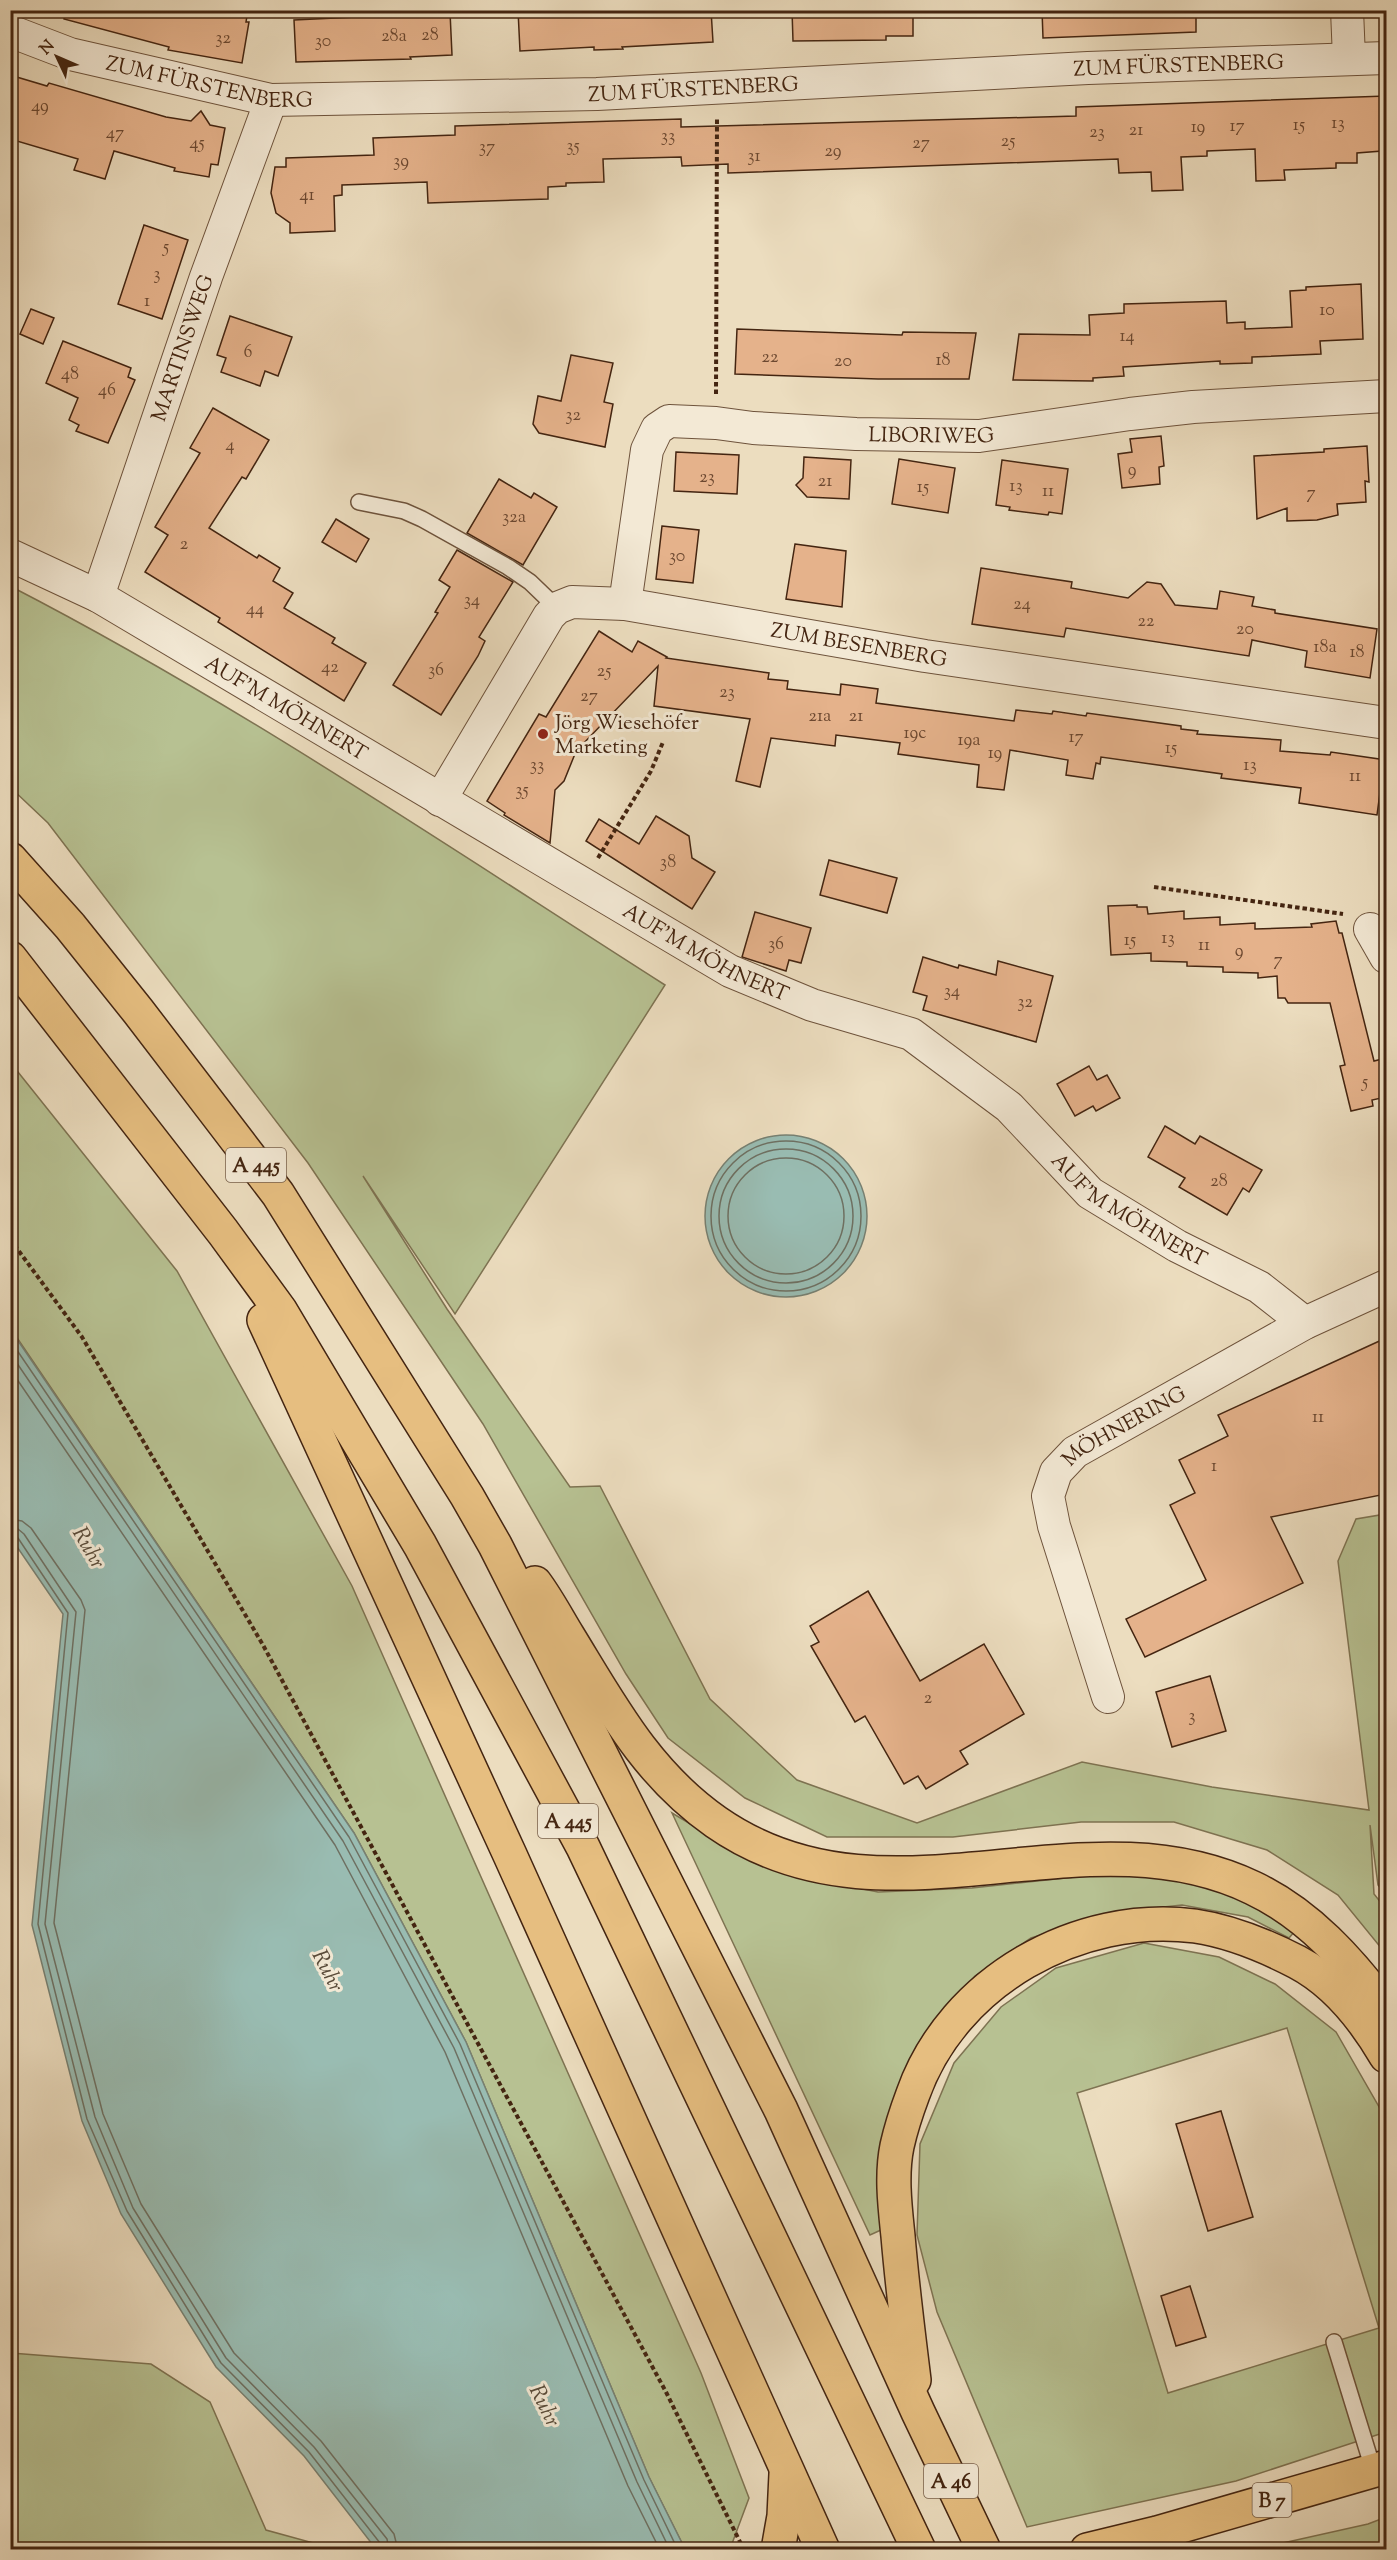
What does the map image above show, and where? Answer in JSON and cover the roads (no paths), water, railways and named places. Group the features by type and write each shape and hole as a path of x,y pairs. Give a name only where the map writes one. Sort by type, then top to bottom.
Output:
{"main road":[{"name":"A 445","path":"10,859 69,926 138,1011 278,1194 467,1496 500,1556 781,2110 918,2412"},
{"name":"A 445","path":"10,958 223,1232 280,1311 420,1545 583,1847 864,2437"},
{"path":"223,1232 510,1855 823,2550"},
{"path":"467,1496 539,1589 617,1717 648,1761 693,1804 742,1838 768,1852 799,1862 833,1870 884,1875 935,1873 1081,1860 1138,1860 1195,1868 1254,1888 1302,1918 1341,1954 1386,2009"},
{"path":"918,2412 896,2218 894,2182 897,2147 913,2092 938,2045 970,2004 1008,1971 1069,1940 1113,1929 1138,1925 1179,1925 1216,1930 1297,1962 1320,1978 1352,2009 1386,2056"},
{"name":"A 46","path":"918,2412 984,2550"},
{"name":"A 46","path":"864,2437 919,2550"},
{"path":"778,2550 784,2516 786,2464"},
{"name":"B 7","path":"1087,2550 1157,2533 1380,2469"}],"street":[{"path":"1347,10 1349,58"},
{"name":"ZUM FÜRSTENBERG","path":"10,31 70,54 271,100 597,94 1088,68 1386,58"},
{"name":"MARTINSWEG","path":"98,596 206,277 271,100"},
{"name":"LIBORIWEG","path":"624,604 647,450 657,429 669,421 856,434 979,436 1193,407 1386,396"},
{"name":"AUF'M MÖHNERT","path":"10,555 98,596 729,971 812,1005 911,1034 1009,1107 1090,1193 1177,1246 1259,1287 1305,1323"},
{"name":"ZUM BESENBERG","path":"557,608 572,602 624,604 925,656 1386,723"},
{"path":"440,800 549,616 557,608"},
{"path":"1370,929 1386,957"},
{"path":"1305,1323 1386,1286"},
{"name":"MÖHNERING","path":"1108,1697 1054,1526 1048,1496 1056,1472 1075,1452 1305,1323"}],"lane":[{"path":"359,502 404,511 422,519 508,567 530,582 557,608"},
{"path":"1334,2342 1380,2469"}],"water":[{"path":"786,1135 817,1141 843,1159 861,1185 867,1216 861,1247 843,1273 817,1291 786,1297 755,1291 729,1273 711,1247 705,1216 711,1185 729,1159 755,1141"},
{"name":"Ruhr","path":"10,1329 354,1833 466,2042 649,2477 685,2549 376,2549 304,2456 216,2367 121,2214 82,2121 32,1925 63,1614 11,1538"}],"place":[{"name":"Jörg Wiesehöfer Marketing","path":"543,734"}]}
